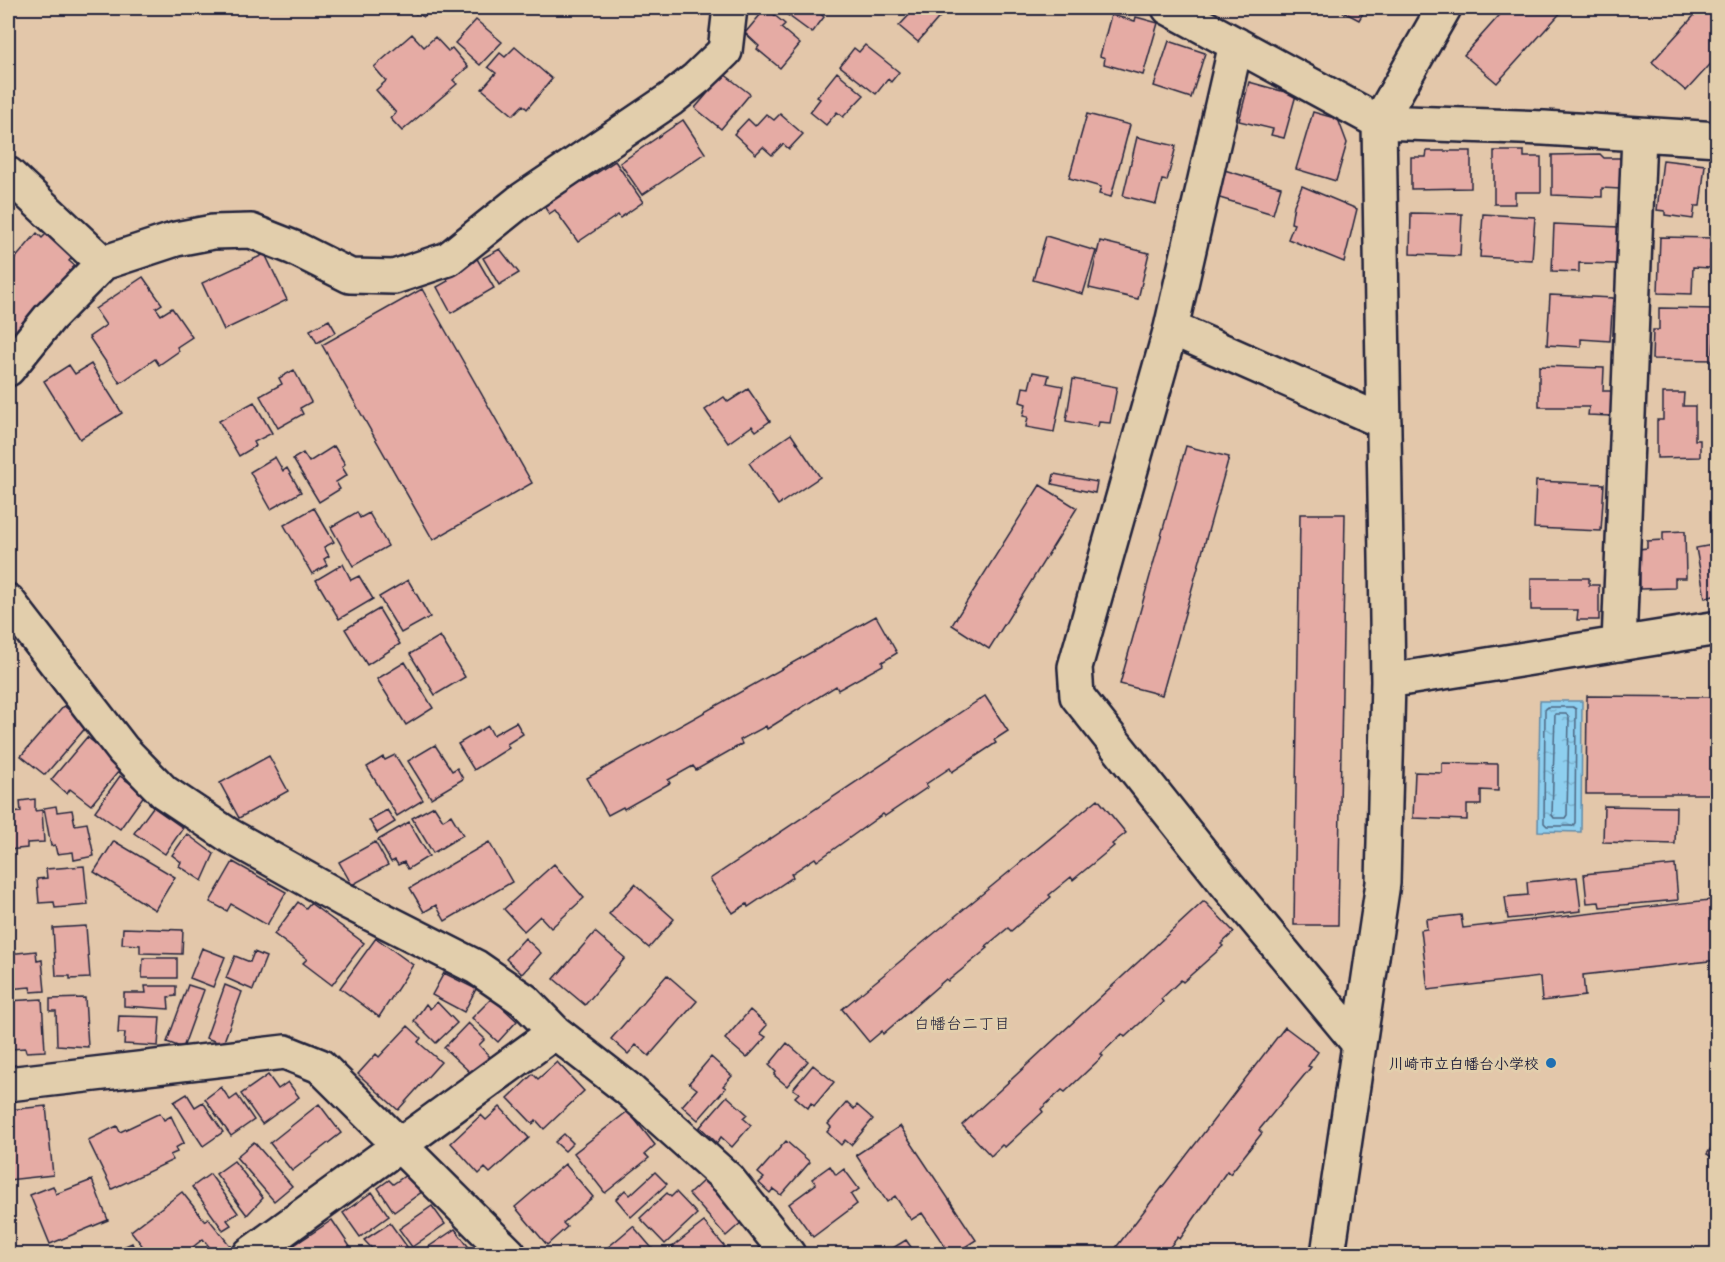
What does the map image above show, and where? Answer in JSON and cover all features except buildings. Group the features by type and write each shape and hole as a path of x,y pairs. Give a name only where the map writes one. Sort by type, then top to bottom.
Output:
{"street":[{"path":"8,369 50,317 103,263 176,239 213,232 251,231 294,248 350,276 394,277 448,259 519,202 671,99 697,78 725,51 730,8"},
{"path":"1169,8 1379,122 1544,128 1718,139"},
{"path":"1328,1254 1383,883 1388,681 1379,122 1444,8"},
{"path":"1236,44 1171,328 1075,667 1077,696 1230,890 1359,1044"},
{"path":"1619,644 1639,135"},
{"path":"8,174 103,263"},
{"path":"1171,328 1384,422"},
{"path":"8,601 123,750 164,792 230,836 344,900 476,967 524,1000 555,1032 628,1089 728,1179 788,1254"},
{"path":"1388,681 1718,628"},
{"path":"250,1254 555,1032"},
{"path":"8,1084 285,1052 320,1066 402,1145 509,1254"}],"water":[{"path":"1540,701 1582,701 1581,832 1538,831"}],"place":[{"name":"川崎市立白幡台小学校","path":"1551,1063"}],"district":[{"name":"白幡台二丁目","path":"962,1023"}]}
